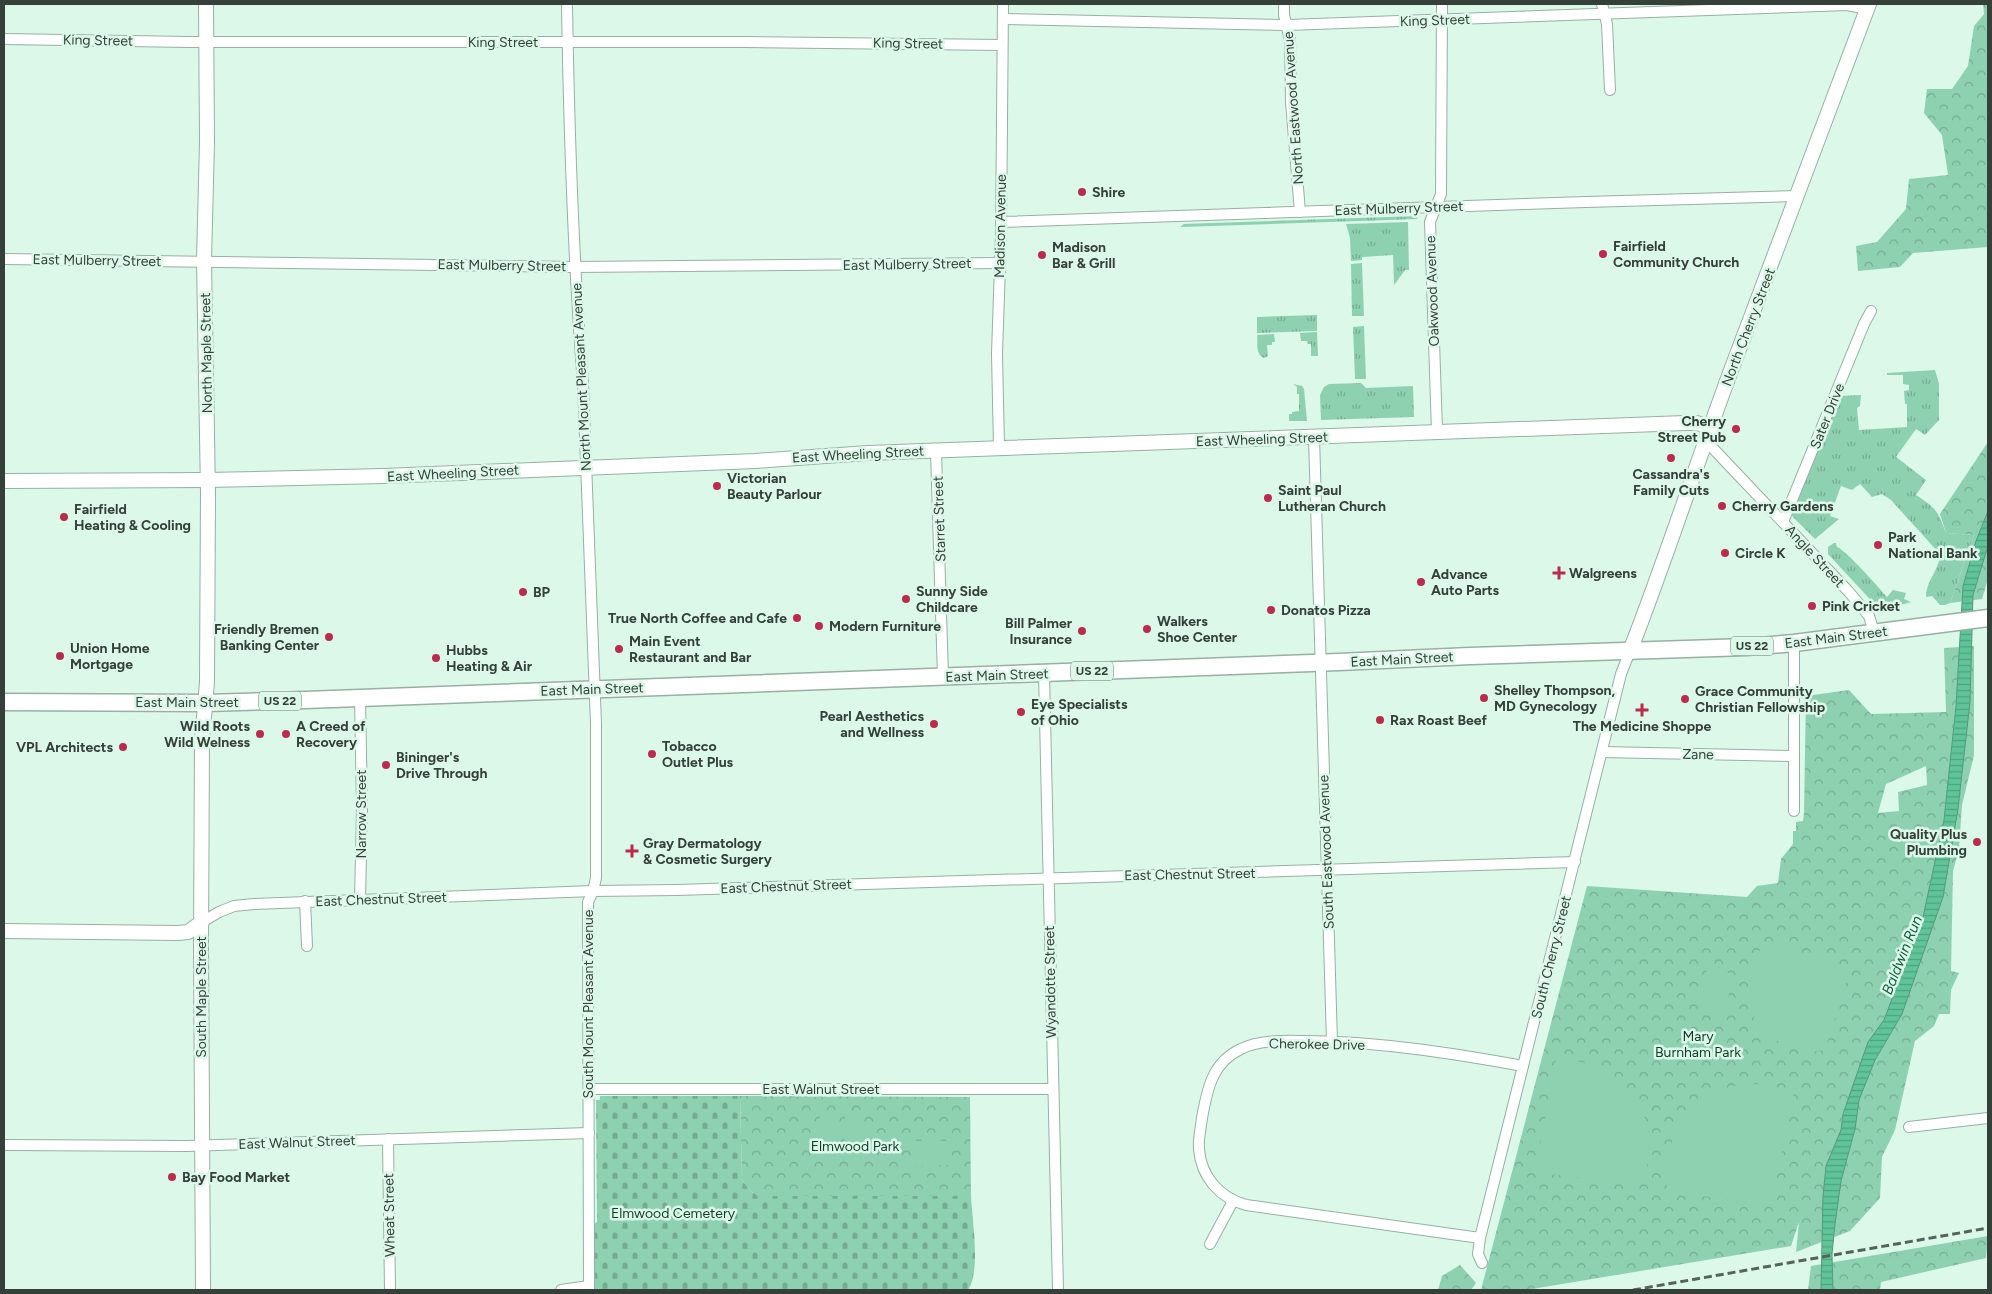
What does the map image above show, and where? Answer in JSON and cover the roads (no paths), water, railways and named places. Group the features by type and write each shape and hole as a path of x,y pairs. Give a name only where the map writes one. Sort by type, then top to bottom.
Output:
{"main road":[{"name":"East Main Street","path":"4,702 206,703 1747,647 1794,643 1988,618"}],"street":[{"name":"North Maple Street","path":"206,4 207,142 204,261 207,480 206,703"},
{"name":"North Mount Pleasant Avenue","path":"567,4 569,127 595,689"},
{"name":"Madison Avenue","path":"999,447 997,354 1001,222 1002,4"},
{"name":"North Eastwood Avenue","path":"1284,4 1290,40 1290,102 1300,212"},
{"name":"Oakwood Avenue","path":"1437,431 1430,220 1441,194 1442,4"},
{"path":"1602,4 1606,14 1610,90"},
{"name":"King Street","path":"1003,19 1287,25 1847,5 1868,6"},
{"name":"North Cherry Street","path":"1630,651 1708,434 1868,6"},
{"name":"King Street","path":"4,39 1002,45"},
{"name":"East Mulberry Street","path":"1001,222 1798,196"},
{"name":"East Mulberry Street","path":"4,259 575,267 1000,263"},
{"name":"Sater Drive","path":"1784,522 1864,324 1872,311"},
{"name":"East Wheeling Street","path":"4,481 207,480 383,476 755,461 803,456 999,447 1685,423 1698,423 1708,434"},
{"name":"Angle Street","path":"1708,434 1869,616 1874,632"},
{"path":"1314,437 1320,663"},
{"name":"Starret Street","path":"936,450 943,677"},
{"path":"1794,643 1794,811"},
{"name":"South Cherry Street","path":"1482,1263 1478,1254 1480,1238 1621,674 1630,651"},
{"name":"South Eastwood Avenue","path":"1320,663 1332,1042"},
{"name":"Wyandotte Street","path":"1044,673 1058,1290"},
{"name":"South Mount Pleasant Avenue","path":"589,1288 588,902 596,878 595,689"},
{"name":"Narrow Street","path":"360,698 362,809 360,900"},
{"name":"South Maple Street","path":"203,1290 201,1146 202,740 206,703"},
{"name":"Zane","path":"1602,752 1794,756"},
{"name":"East Chestnut Street","path":"4,931 178,933 188,932 219,912 234,906 305,901 1575,862"},
{"path":"305,901 307,946"},
{"name":"Cherokee Drive","path":"1480,1238 1246,1205 1233,1201 1222,1194 1211,1182 1204,1172 1199,1156 1199,1135 1206,1093 1213,1075 1230,1056 1253,1044 1286,1041 1332,1042 1442,1052 1523,1066"},
{"name":"East Walnut Street","path":"589,1089 1053,1089"},
{"path":"1909,1127 1988,1118"},
{"name":"East Walnut Street","path":"4,1145 201,1146 589,1133"},
{"name":"Wheat Street","path":"388,1139 390,1290"},
{"path":"1210,1244 1233,1201"},
{"path":"561,1290 589,1288"}],"railway":[{"path":"1633,1290 1988,1228"}],"place":[{"name":"Shire","path":"1082,192"},
{"name":"Fairfield Community Church","path":"1603,254"},
{"name":"Madison Bar & Grill","path":"1042,255"},
{"name":"Cherry Street Pub","path":"1736,429"},
{"name":"Cassandra's Family Cuts","path":"1671,458"},
{"name":"Victorian Beauty Parlour","path":"717,486"},
{"name":"Saint Paul Lutheran Church","path":"1268,498"},
{"name":"Cherry Gardens","path":"1722,506"},
{"name":"Fairfield Heating & Cooling","path":"64,517"},
{"name":"Park National Bank","path":"1878,545"},
{"name":"Circle K","path":"1725,553"},
{"name":"Walgreens","path":"1559,573"},
{"name":"Advance Auto Parts","path":"1421,582"},
{"name":"BP","path":"523,592"},
{"name":"Sunny Side Childcare","path":"906,599"},
{"name":"Pink Cricket","path":"1812,606"},
{"name":"Donatos Pizza","path":"1271,610"},
{"name":"True North Coffee and Cafe","path":"797,618"},
{"name":"Modern Furniture","path":"819,626"},
{"name":"Walkers Shoe Center","path":"1147,629"},
{"name":"Bill Palmer Insurance","path":"1082,631"},
{"name":"Friendly Bremen Banking Center","path":"329,637"},
{"name":"Main Event Restaurant and Bar","path":"619,649"},
{"name":"Union Home Mortgage","path":"60,656"},
{"name":"Hubbs Heating & Air","path":"436,658"},
{"name":"Shelley Thompson, MD Gynecology","path":"1484,698"},
{"name":"Grace Community Christian Fellowship","path":"1685,699"},
{"name":"The Medicine Shoppe","path":"1642,710"},
{"name":"Eye Specialists of Ohio","path":"1021,712"},
{"name":"Rax Roast Beef","path":"1380,720"},
{"name":"Pearl Aesthetics and Wellness","path":"934,724"},
{"name":"Wild Roots Wild Welness","path":"260,734"},
{"name":"A Creed of Recovery","path":"286,734"},
{"name":"VPL Architects","path":"123,747"},
{"name":"Tobacco Outlet Plus","path":"652,754"},
{"name":"Bininger's Drive Through","path":"386,765"},
{"name":"Quality Plus Plumbing","path":"1977,842"},
{"name":"Gray Dermatology & Cosmetic Surgery","path":"632,851"},
{"name":"Bay Food Market","path":"172,1177"}],"water label":[{"name":"Baldwin Run","path":"1902,955"}],"park label":[{"name":"Mary Burnham Park","path":"1698,1044"},
{"name":"Elmwood Park","path":"855,1146"},
{"name":"Elmwood Cemetery","path":"673,1213"}]}
